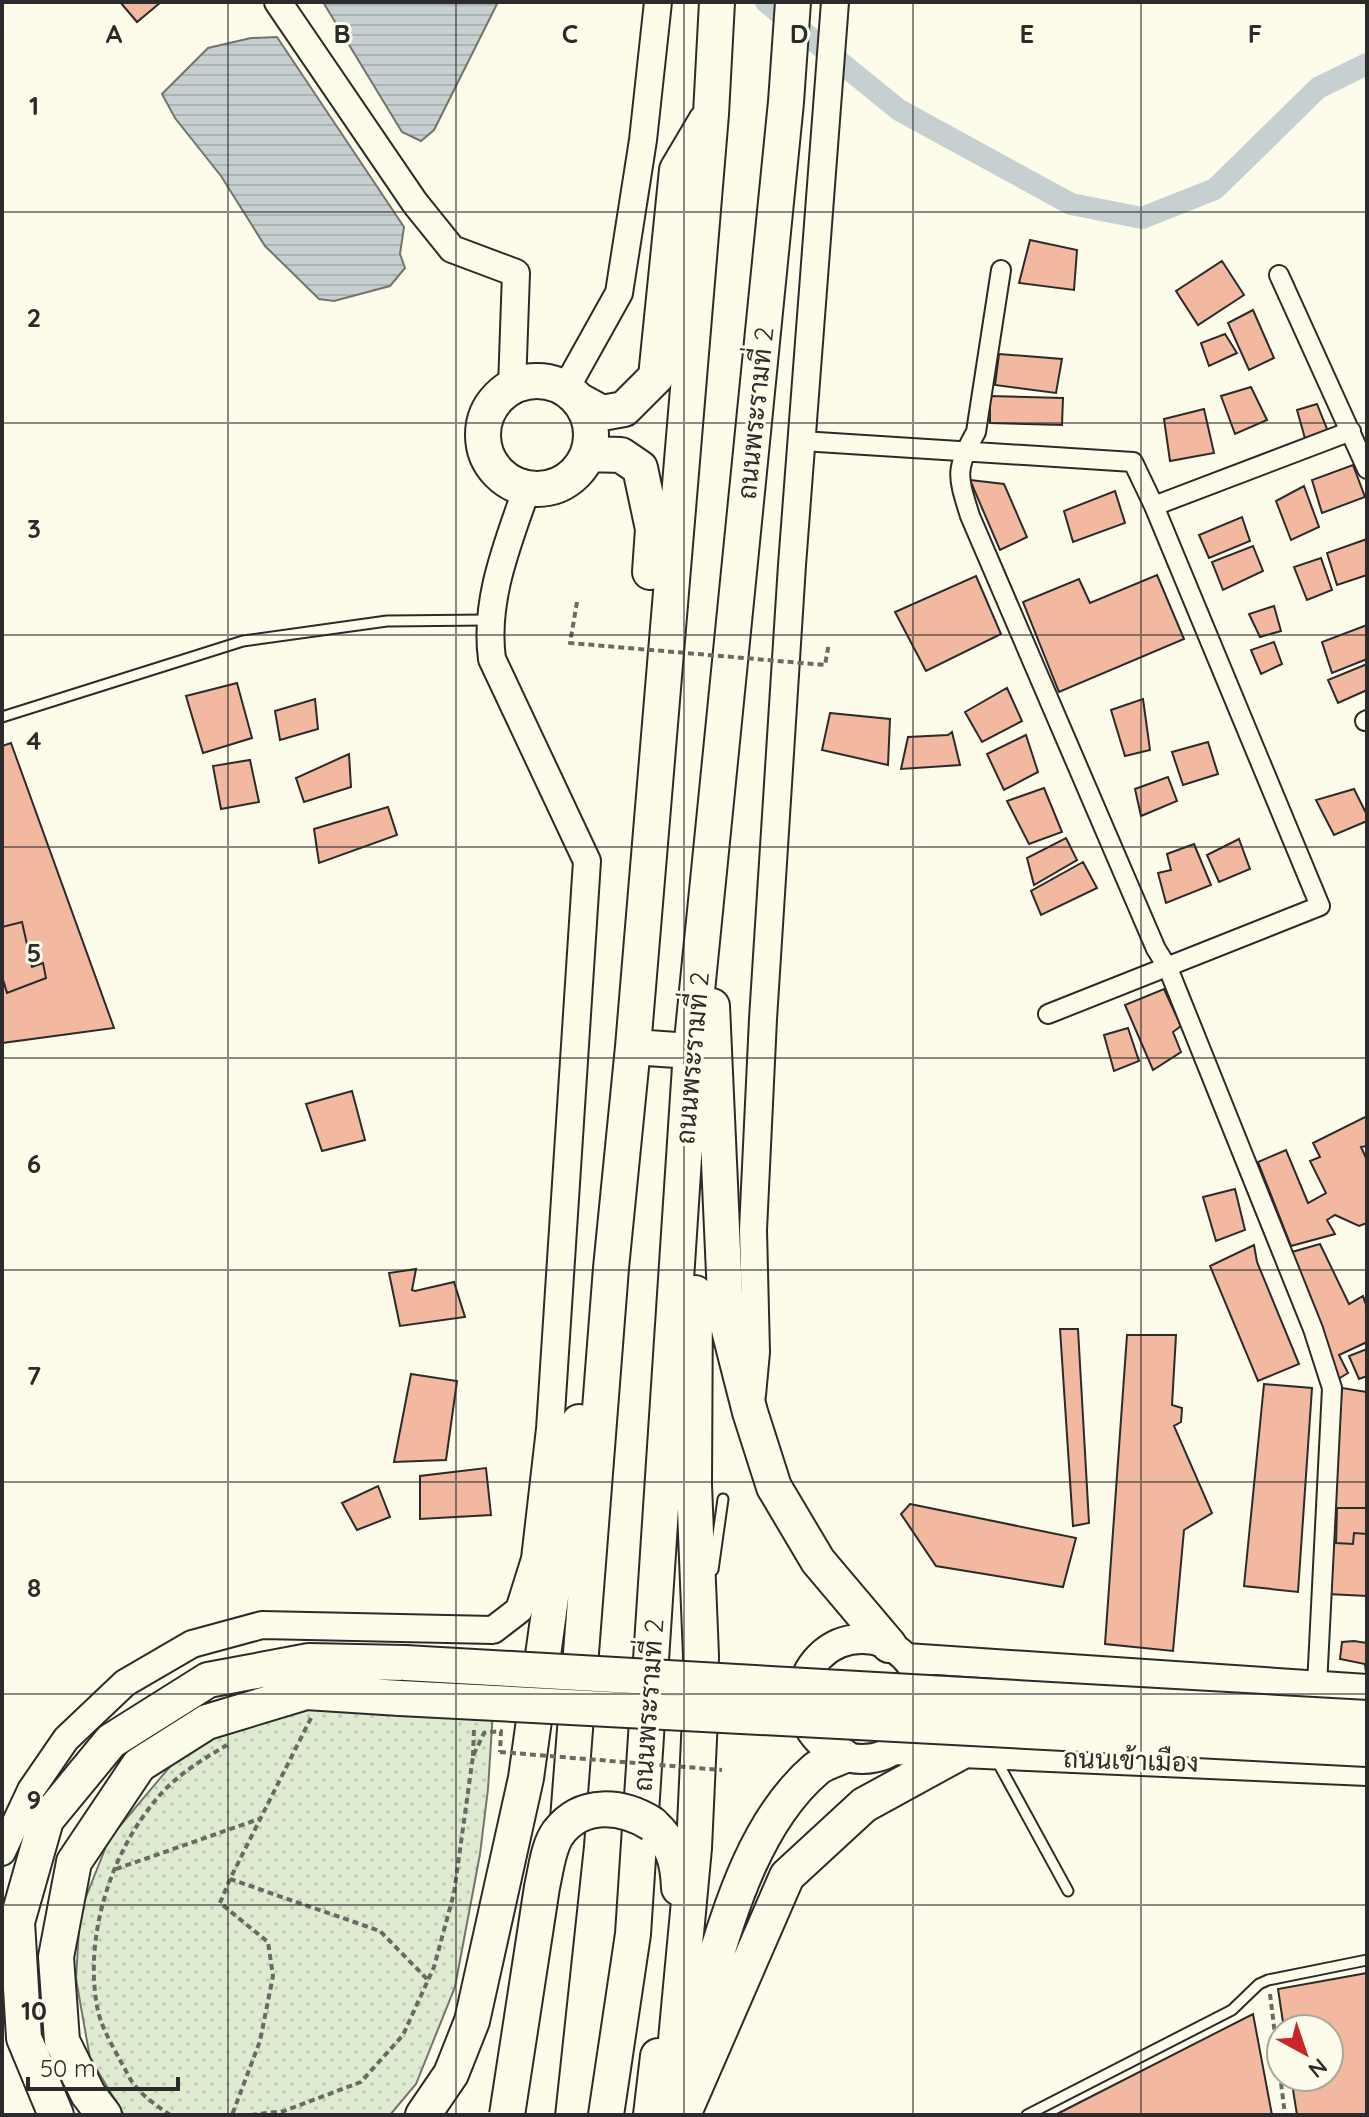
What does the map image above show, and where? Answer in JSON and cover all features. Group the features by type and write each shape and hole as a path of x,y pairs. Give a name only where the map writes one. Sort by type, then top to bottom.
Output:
{"highway":[{"path":"537,2115 566,1845 611,1268 633,1047 711,114 717,2"},
{"name":"ถนนพระรามที่ 2","path":"606,2115 633,1934 691,1051 786,102 793,2"},
{"path":"573,394 589,417 591,436 588,454 578,470 563,482 545,488 527,488 509,481 495,469 486,452 483,433 487,415 497,399 512,387 529,381 548,382 573,394 602,413 624,409 656,377 677,170 711,114"},
{"path":"588,454 621,455 640,468 653,529 641,701 652,815"},
{"path":"707,890 726,1318 750,1412 774,1487 818,1561 898,1651"},
{"path":"633,1047 691,1051 696,1343 694,1485 701,1666 694,1848 676,2040 680,2115"},
{"path":"423,2115 451,2074 472,2021 526,1778 579,1418 611,1268"},
{"path":"56,2115 24,2038 17,1922 46,1820 111,1741 208,1680 309,1661 405,1663 1367,1718"},
{"path":"701,1666 804,1681"},
{"path":"104,2115 88,2094 62,2041 56,1957 74,1862 139,1765 207,1722 306,1692 1367,1749"},
{"path":"700,1717 806,1723"},
{"path":"680,2115 787,1876 864,1805 959,1753"},
{"path":"680,2115 696,2021 743,1876 779,1809 817,1768 843,1756"},
{"path":"507,2115 549,1856 557,1834 585,1812 602,1808 636,1813 655,1825 678,1861 679,1889 651,2115"}],"main road":[{"path":"278,2 415,203 452,249 516,273 512,387"},
{"path":"573,394 619,293 643,140 658,2"},
{"name":"ถนนพระรามที่ 2","path":"750,1412 756,1352 753,1230 763,1019 835,2"},
{"path":"2,1852 31,1790 66,1739 125,1683 192,1644 262,1625 493,1630 519,1610 535,1559 550,1429 587,861 492,659 489,632 499,570 527,488"},
{"path":"843,1756 817,1740 806,1723 801,1702 804,1681 814,1663 829,1648 848,1640 869,1639 898,1651 1367,1689"},
{"path":"894,1750 917,1724 922,1706 919,1681 898,1651"},
{"name":"ถนนเข้าเมือง","path":"843,1756 874,1758 894,1750 1367,1771"}],"street":[{"path":"1001,270 976,432 965,451 958,476 970,516 1156,949 1168,968 1313,1329 1332,1388 1317,1686"},
{"path":"1279,275 1367,469"},
{"path":"1154,506 1351,431"},
{"path":"802,441 1133,462 1154,506 1320,906 1048,1014"}],"lane":[{"path":"2,717 243,641 387,621 491,620"},
{"path":"712,1577 723,1499"},
{"path":"701,1666 710,1593"},
{"path":"993,1754 1068,1891"},
{"path":"1027,2115 1232,2010 1259,1984 1367,1960"}],"path":[{"path":"577,602 570,643 825,665 829,643"},
{"path":"296,1720 320,1716"},
{"path":"232,2115 260,2041 273,1976 268,1942 220,1903 311,1718"},
{"path":"251,2115 284,2111 361,2082 403,2035 429,1981 454,1893 473,1756 474,1719"},
{"path":"473,1756 484,1733 501,1731 500,1752 722,1770"},
{"path":"170,2115 137,2088 112,2045 97,2007 94,1960 98,1922 132,1831 160,1794 191,1767 238,1740"},
{"path":"115,1870 261,1818"},
{"path":"230,1879 380,1931 429,1981"},
{"path":"1268,1980 1285,2115"}],"green space":[{"path":"285,1707 493,1711 480,1854 455,1987 416,2084 390,2115 124,2115 90,2058 76,1979 80,1912 109,1839 173,1763 203,1742"}],"shaded area":[{"path":"323,2 498,2 434,130 421,141 402,132"},
{"path":"277,37 404,227 400,254 405,268 390,286 334,301 319,299 265,246 221,176 175,118 162,94 208,48 251,38"}],"building":[{"path":"120,2 161,2 137,22"},
{"path":"1030,240 1077,250 1074,290 1019,283"},
{"path":"1222,261 1244,295 1198,325 1176,291"},
{"path":"1253,310 1274,358 1249,370 1228,323"},
{"path":"1225,334 1237,353 1209,366 1201,343"},
{"path":"999,354 1062,359 1056,393 995,385"},
{"path":"1251,387 1267,420 1235,434 1221,396"},
{"path":"990,396 1063,398 1062,425 990,423"},
{"path":"1317,404 1329,434 1306,442 1297,410"},
{"path":"1204,409 1214,453 1170,461 1164,419"},
{"path":"1353,465 1365,497 1322,513 1312,480"},
{"path":"970,480 1004,484 1027,537 1000,550"},
{"path":"1304,486 1319,527 1291,540 1276,501"},
{"path":"1115,491 1125,523 1073,542 1064,511"},
{"path":"1242,517 1250,541 1209,558 1199,535"},
{"path":"1367,539 1367,575 1337,585 1327,553"},
{"path":"1253,546 1263,571 1223,590 1212,562"},
{"path":"1321,558 1332,590 1307,600 1294,567"},
{"path":"1157,575 1184,639 1059,692 1023,602 1079,579 1090,603"},
{"path":"976,576 1001,634 926,671 895,612"},
{"path":"1274,606 1281,631 1260,637 1249,614"},
{"path":"1367,625 1367,659 1332,673 1322,642"},
{"path":"1274,642 1282,664 1261,674 1251,650"},
{"path":"1367,664 1367,690 1338,703 1328,680"},
{"path":"237,683 252,738 203,753 186,696"},
{"path":"1007,688 1022,721 982,742 965,712"},
{"path":"315,699 318,729 280,740 275,711"},
{"path":"1143,699 1150,750 1125,756 1111,710"},
{"path":"830,713 890,719 888,765 822,750"},
{"path":"952,732 960,765 901,769 908,737 948,735"},
{"path":"1026,735 1038,772 1004,790 987,754"},
{"path":"1208,742 1218,774 1183,785 1172,752"},
{"path":"11,743 114,1028 2,1043 2,746"},
{"path":"349,754 351,787 304,802 296,778"},
{"path":"250,760 259,802 221,809 213,766"},
{"path":"1168,777 1177,801 1141,816 1135,789"},
{"path":"1044,788 1062,832 1029,844 1007,801"},
{"path":"1354,789 1367,821 1334,835 1316,800"},
{"path":"388,807 397,835 319,863 314,829"},
{"path":"1066,838 1077,860 1034,885 1027,858"},
{"path":"1239,839 1250,869 1219,882 1207,855"},
{"path":"1194,844 1211,885 1166,903 1158,873 1171,870 1167,854"},
{"path":"1083,862 1097,888 1041,915 1031,891"},
{"path":"22,922 32,967 43,963 46,978 7,993 2,976 2,927"},
{"path":"1164,989 1181,1026 1173,1032 1181,1052 1153,1070 1125,1005"},
{"path":"1128,1028 1139,1061 1114,1071 1104,1035"},
{"path":"352,1091 365,1140 322,1151 306,1104"},
{"path":"1367,1116 1367,1146 1361,1147 1367,1160 1367,1223 1359,1226 1335,1215 1327,1220 1335,1234 1291,1246 1258,1162 1286,1150 1308,1203 1326,1193 1310,1161 1320,1157 1313,1143"},
{"path":"1235,1189 1245,1230 1216,1241 1203,1197"},
{"path":"1320,1244 1349,1304 1363,1296 1367,1308 1367,1342 1339,1355 1348,1373 1335,1381 1292,1252"},
{"path":"1254,1245 1257,1262 1299,1364 1258,1381 1210,1266"},
{"path":"416,1269 412,1290 454,1282 465,1317 400,1326 389,1273"},
{"path":"1060,1329 1078,1329 1089,1523 1073,1526"},
{"path":"1127,1335 1176,1335 1172,1405 1182,1408 1181,1422 1174,1426 1212,1513 1184,1530 1173,1651 1105,1644"},
{"path":"1367,1349 1367,1376 1359,1379 1349,1356"},
{"path":"411,1374 457,1381 446,1460 394,1462"},
{"path":"1264,1384 1312,1388 1298,1592 1244,1586"},
{"path":"1342,1388 1367,1392 1367,1596 1327,1594"},
{"path":"486,1468 491,1515 420,1519 420,1476"},
{"path":"378,1486 390,1517 357,1530 342,1503"},
{"path":"910,1504 1076,1538 1063,1587 936,1566 901,1514"},
{"path":"1337,1508 1367,1508 1367,1534 1354,1533 1353,1544 1336,1543"},
{"path":"1342,1642 1367,1643 1367,1682 1365,1664 1340,1659"},
{"path":"1367,1973 1367,2115 1297,2115 1294,2093 1345,2093 1345,2013 1282,2013 1278,1989"},
{"path":"1253,2014 1265,2093 1268,2093 1272,2115 1055,2115"}],"waterway":[{"path":"766,2 899,110 1071,204 1142,218 1215,189 1318,88 1367,64"}]}
